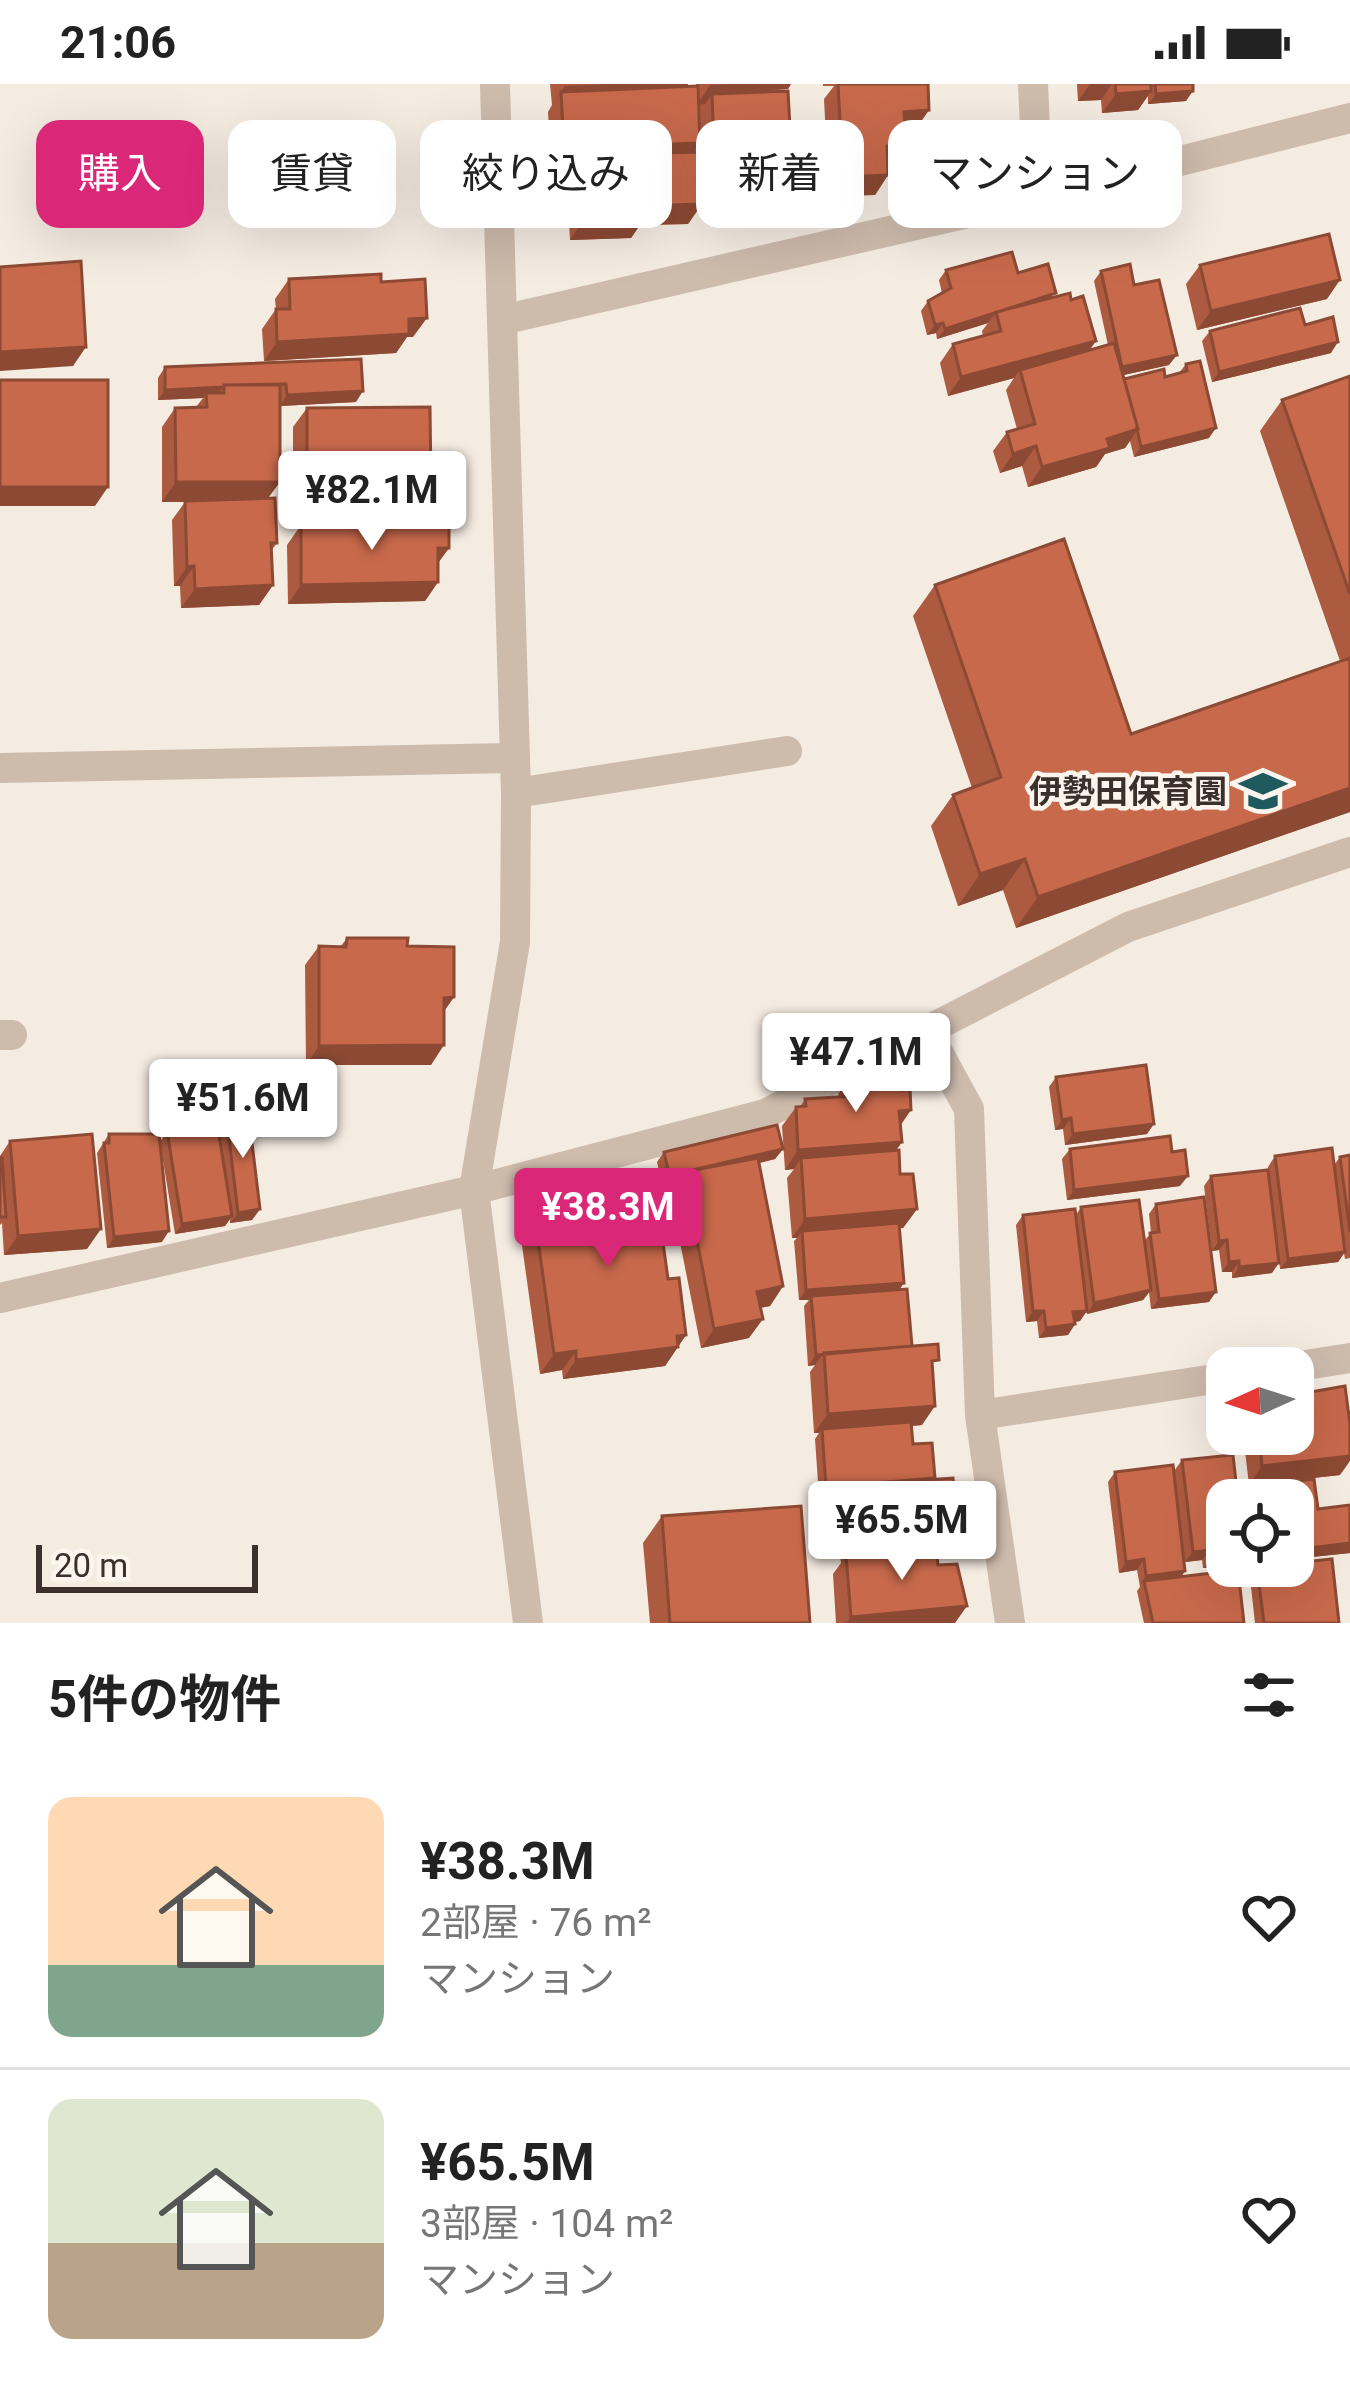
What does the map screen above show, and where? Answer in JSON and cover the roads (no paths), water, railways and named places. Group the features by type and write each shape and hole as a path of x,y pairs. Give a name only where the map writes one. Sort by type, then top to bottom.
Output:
{"street":[{"path":"495,84 516,793 515,942 474,1190 528,1623"},
{"path":"1033,84 1035,120"},
{"path":"1182,164 1347,127"},
{"path":"502,320 903,228"},
{"path":"516,793 787,751"},
{"path":"0,768 514,758"},
{"path":"0,1298 474,1190 764,1114 1128,927 1350,852"},
{"path":"927,1032 969,1109 980,1415 1010,1623"},
{"path":"1314,1364 1350,1358"},
{"path":"980,1415 1206,1380"}],"place":[{"name":"伊勢田保育園","path":"1263,791"}]}
